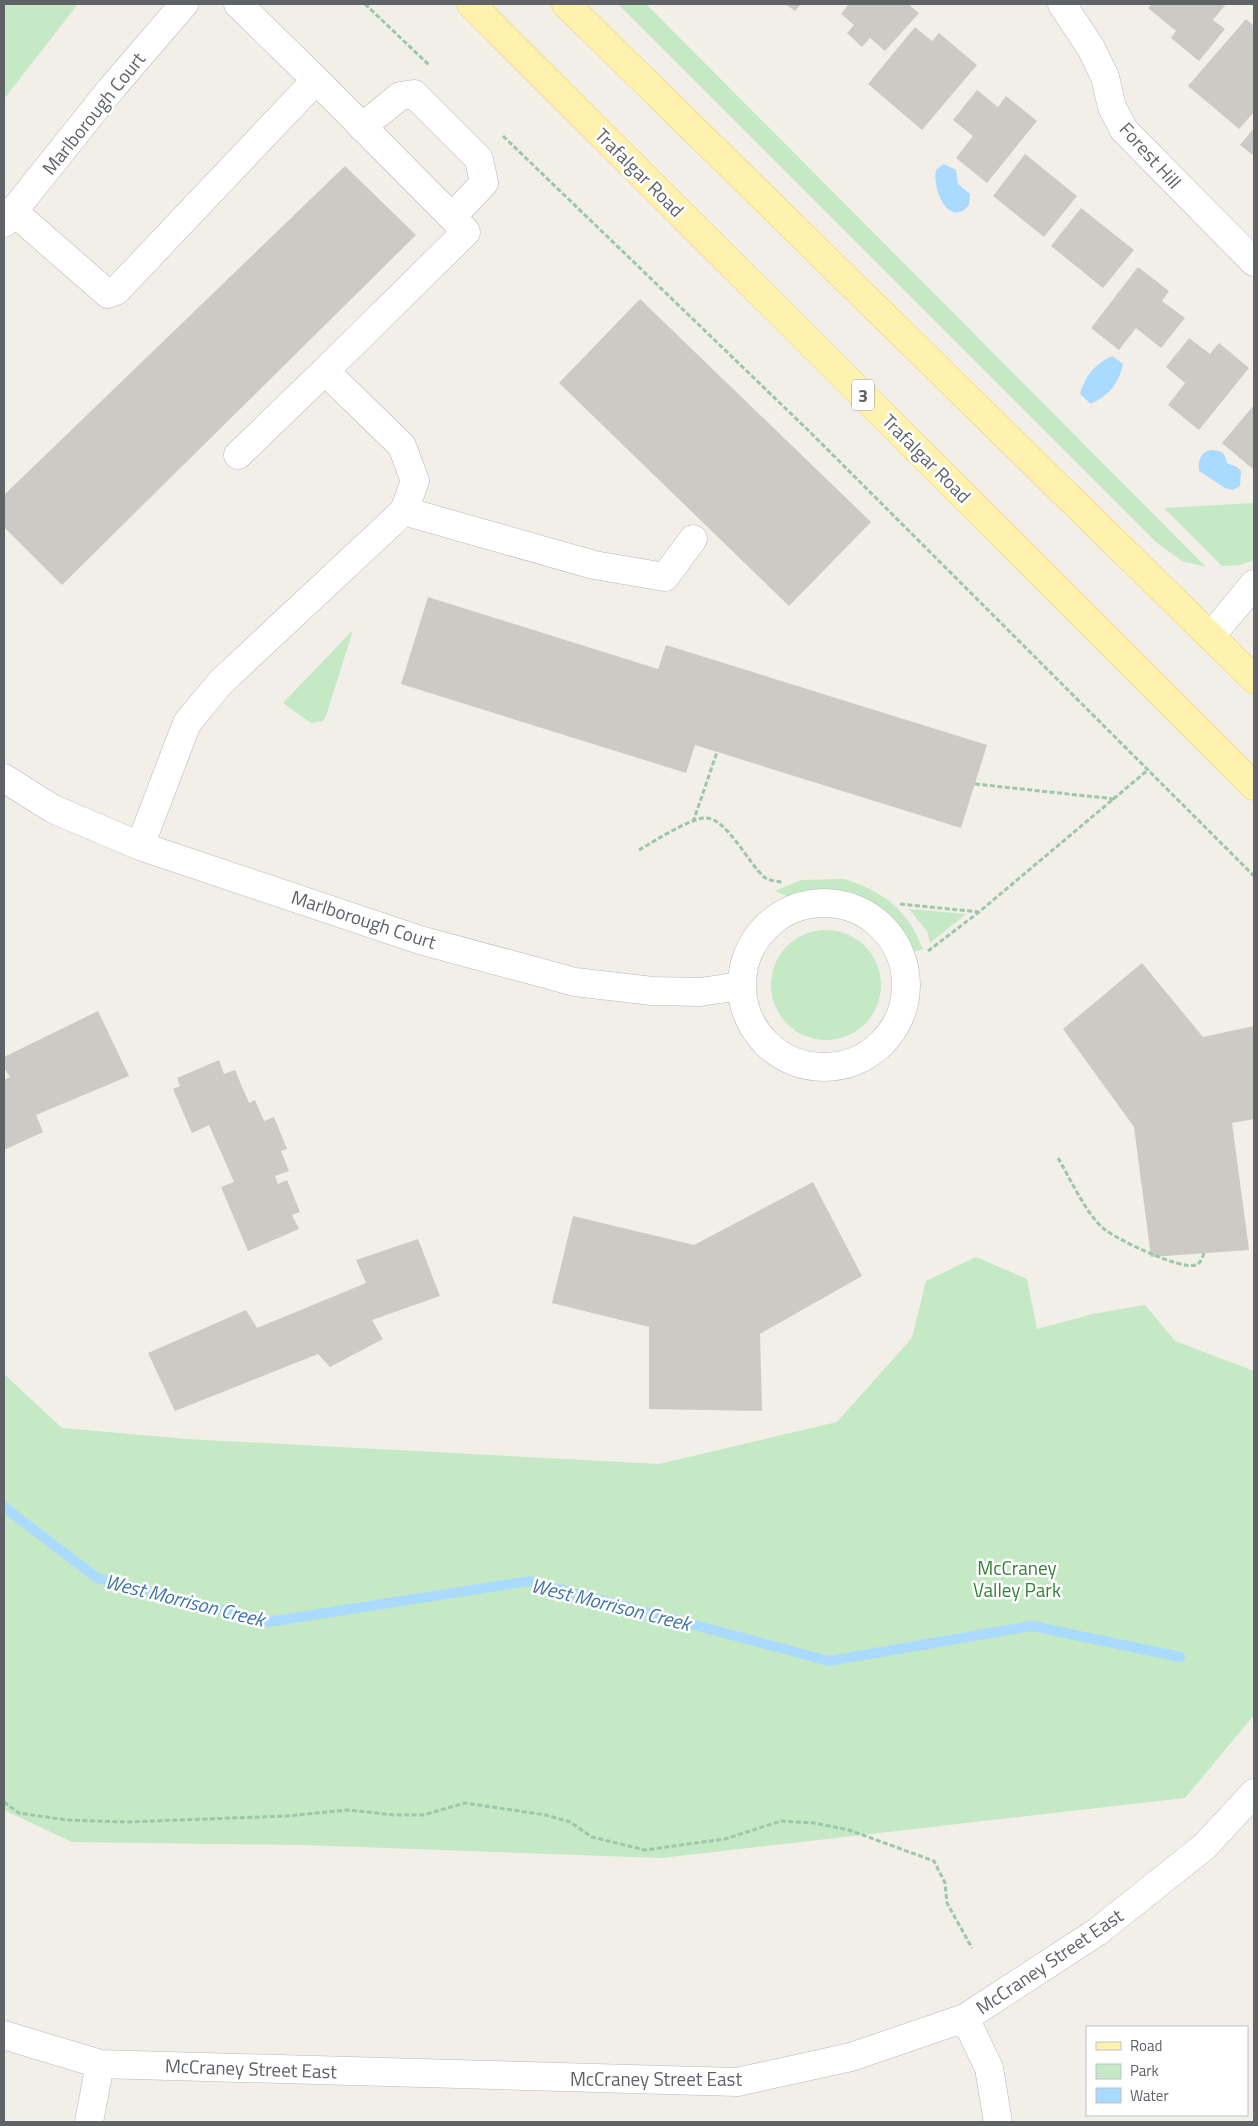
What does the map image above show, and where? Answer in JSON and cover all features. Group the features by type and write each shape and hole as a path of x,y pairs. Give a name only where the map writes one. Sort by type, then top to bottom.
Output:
{"main road":[{"name":"Trafalgar Road","path":"472,4 1254,786"},
{"path":"566,4 1254,680"}],"street":[{"name":"Marlborough Court","path":"9,217 111,89 184,4"},
{"path":"238,4 466,232 238,456"},
{"name":"Forest Hill","path":"1062,4 1091,48 1104,77 1112,107 1124,130 1254,262"},
{"path":"9,217 108,294 116,292 316,80"},
{"path":"362,128 400,96 414,94 479,159 484,183 452,217"},
{"path":"140,846 188,722 222,682 404,511 415,480 402,446 325,371"},
{"path":"404,511 594,565 665,577 693,539"},
{"path":"1211,636 1254,584"},
{"name":"Marlborough Court","path":"4,778 53,808 140,846 420,940 575,982 652,991 700,992 741,986"},
{"path":"819,903 842,905 864,913 883,927 897,946 904,963 907,981 906,1000 898,1024 872,1053 847,1065 820,1068 793,1062 770,1048 752,1027 743,1001 741,986 748,953 759,934 775,919 796,908 819,903"},
{"name":"McCraney Street East","path":"4,2035 100,2064 738,2082 851,2057 965,2018 1097,1932 1205,1846 1254,1793"},
{"path":"965,2018 989,2068 998,2122"},
{"path":"89,2122 100,2064"}],"path":[{"path":"365,4 434,70"},
{"path":"498,131 811,433 1254,876"},
{"path":"693,822 717,752"},
{"path":"928,952 979,912 1149,769"},
{"path":"975,784 1115,799"},
{"path":"639,850 681,826 706,818 716,822 730,834 764,877 782,882"},
{"path":"900,904 979,912"},
{"path":"1058,1158 1092,1214 1104,1229 1168,1262 1196,1265 1201,1262 1204,1253"},
{"path":"4,1802 20,1813 67,1820 126,1822 286,1816 348,1810 394,1815 424,1815 465,1803 546,1815 570,1822 592,1837 644,1850 725,1839 781,1821 814,1823 850,1830 934,1862 945,1882 947,1903 972,1948"}],"green space":[{"path":"4,4 78,4 4,99"},
{"path":"618,4 646,4 1206,567 1182,561 1157,543"},
{"path":"1254,503 1254,560 1240,565 1222,566 1164,508"},
{"path":"353,630 326,716 323,721 311,723 283,703"},
{"path":"844,879 871,890 892,904 910,923 923,949 910,953 903,939 885,917 874,908 862,902 835,894 817,893 793,897 775,891 801,880"},
{"path":"909,909 966,914 930,943 927,931"},
{"path":"826,930 847,934 865,946 877,964 881,985 877,1006 865,1024 847,1036 826,1040 805,1036 787,1024 775,1006 771,985 775,964 787,946 805,934"},
{"name":"McCraney Valley Park","path":"976,1257 1027,1279 1037,1329 1093,1314 1145,1305 1175,1341 1254,1371 1254,1715 1185,1798 661,1858 304,1845 72,1842 4,1810 4,1374 62,1428 187,1439 659,1464 837,1422 912,1338 926,1281"}],"water":[{"path":"944,164 956,170 958,184 970,194 969,205 962,211 955,212 949,209 939,196 935,178 936,170"},
{"path":"1112,356 1123,364 1119,378 1108,392 1091,404 1080,394 1082,387 1096,367"},
{"path":"1212,450 1222,453 1227,463 1241,471 1240,486 1233,490 1225,488 1199,471 1202,455"}],"building":[{"path":"785,4 801,4 795,11"},
{"path":"849,4 908,4 919,13 885,51 870,38 862,47 847,33 854,25 841,14"},
{"path":"1152,4 1226,4 1213,20 1225,29 1199,61 1171,38 1176,31 1148,8"},
{"path":"1246,19 1254,26 1254,112 1239,129 1188,86"},
{"path":"915,27 932,41 939,33 977,65 922,130 868,84"},
{"path":"977,90 998,107 1006,96 1037,121 987,183 956,158 973,136 953,120"},
{"path":"1254,128 1254,156 1240,145"},
{"path":"1025,154 1077,196 1044,237 993,196"},
{"path":"345,166 416,235 62,585 4,527 4,495"},
{"path":"1081,208 1134,250 1103,288 1051,246"},
{"path":"1138,267 1169,291 1162,301 1185,318 1161,348 1136,328 1119,350 1091,328"},
{"path":"640,299 871,522 789,606 559,383"},
{"path":"1189,338 1210,354 1219,343 1249,368 1199,430 1168,405 1185,383 1166,367"},
{"path":"1254,405 1254,470 1222,443"},
{"path":"428,597 658,669 666,645 987,745 961,828 695,745 686,773 401,684"},
{"path":"1142,963 1203,1037 1254,1026 1254,1119 1232,1123 1249,1250 1151,1257 1134,1127 1063,1029"},
{"path":"98,1011 129,1076 36,1115 43,1132 4,1150 4,1080 10,1077 4,1068 4,1057"},
{"path":"219,1060 224,1074 235,1070 249,1103 255,1100 264,1121 274,1117 287,1149 281,1151 289,1171 275,1176 278,1184 287,1180 300,1212 292,1215 299,1229 248,1251 221,1187 234,1182 209,1125 192,1133 173,1089 180,1086 177,1078"},
{"path":"813,1182 862,1276 760,1334 762,1411 649,1409 649,1327 552,1303 573,1216 694,1245"},
{"path":"418,1239 440,1296 372,1320 383,1339 330,1367 318,1354 175,1411 148,1353 246,1310 257,1328 366,1283 356,1260"}],"waterway":[{"name":"West Morrison Creek","path":"4,1507 97,1578 268,1622 529,1581 829,1661 1032,1626 1180,1657"}]}
